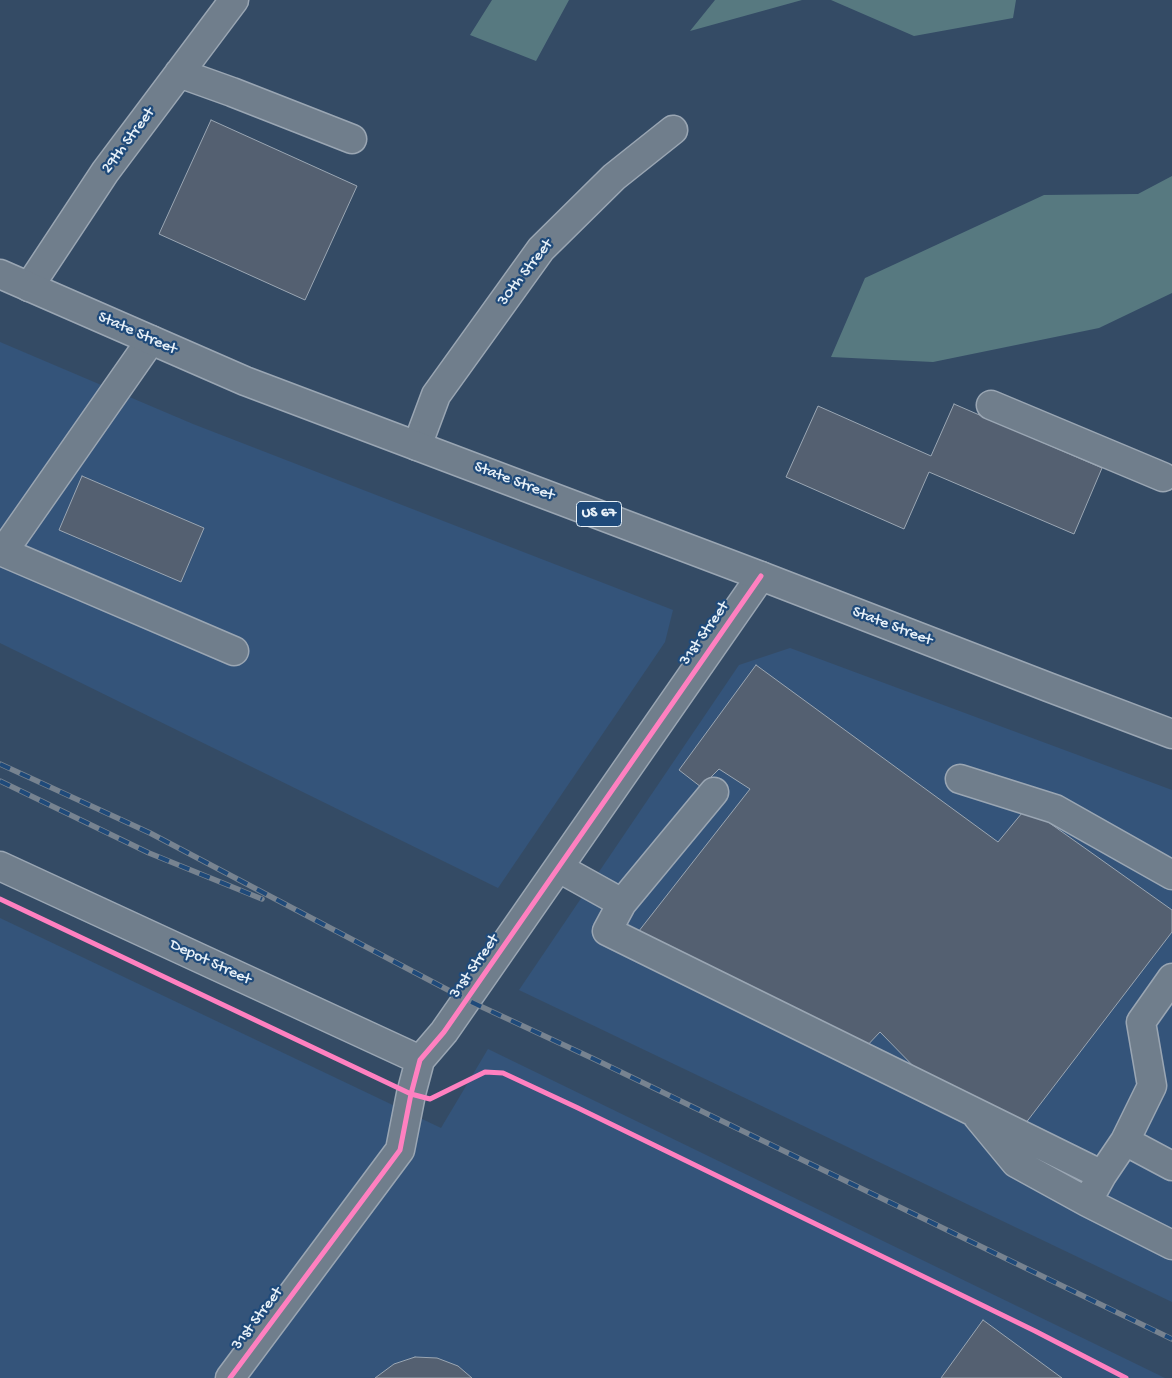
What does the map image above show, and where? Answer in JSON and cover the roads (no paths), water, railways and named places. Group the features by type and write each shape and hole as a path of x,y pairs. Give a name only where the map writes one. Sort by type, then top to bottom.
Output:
{"street":[{"name":"29th Street","path":"30,286 105,172 234,0"},
{"path":"179,73 352,139"},
{"name":"30th Street","path":"417,446 436,395 541,250 614,177 673,130"},
{"name":"State Street","path":"0,274 245,381 1172,734"},
{"path":"151,340 3,552 234,651"},
{"path":"991,405 1163,477"},
{"name":"31st Street","path":"230,1378 400,1150 420,1060 444,1032 560,868 761,576"},
{"path":"960,779 1055,809 1172,875"},
{"path":"714,792 622,903 607,931 1102,1175"},
{"name":"Depot Street","path":"0,866 420,1060"},
{"path":"560,868 622,903"},
{"path":"1087,1202 1102,1175 1162,1084 1141,1022 1172,978"},
{"path":"973,1111 1016,1164 1172,1245"},
{"path":"1124,1141 1172,1166"}],"railway":[{"path":"0,764 150,833 467,1000 594,1059 1172,1339"},
{"path":"0,781 149,853 262,899"}]}
